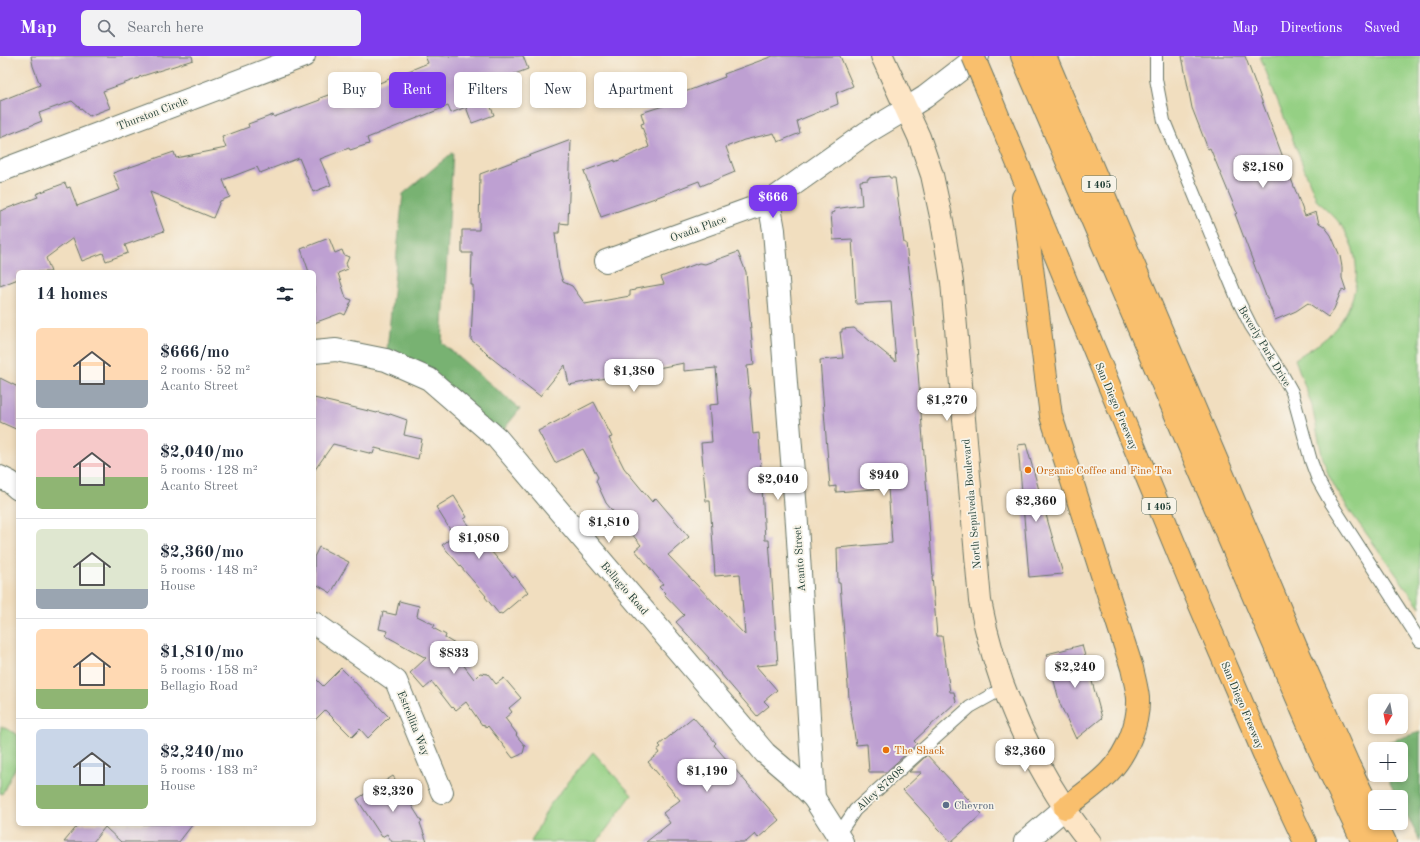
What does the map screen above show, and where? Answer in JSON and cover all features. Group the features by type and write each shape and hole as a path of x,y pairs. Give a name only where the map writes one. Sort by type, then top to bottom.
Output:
{"highway":[{"name":"San Diego Freeway","path":"973,56 1193,589 1267,761 1305,842"},
{"path":"1022,56 1319,749 1363,842"},
{"name":"I 405","path":"1045,56 1296,647 1368,805"},
{"path":"1019,168 1051,416 1132,668 1138,700 1133,731 1119,760 1111,771 1065,808"},
{"name":"I 405","path":"1380,830 1385,842"}],"main road":[{"name":"North Sepulveda Boulevard","path":"882,56 919,137 932,175 942,221 952,282 980,601 985,629 1004,688 1027,742 1065,808 1090,842"}],"street":[{"name":"Thurston Circle","path":"0,171 304,56"},
{"name":"Ovada Place","path":"606,261 769,202 866,133 925,97 978,56"},
{"name":"Acanto Street","path":"769,202 774,230 797,524 814,798"},
{"name":"Bellagio Road","path":"316,352 336,350 386,360 429,379 497,438 765,753 792,776 814,798 837,840"},
{"path":"0,477 16,487"},
{"name":"Estrellita Way","path":"316,624 396,680 442,792"},
{"path":"1025,842 1065,808"}],"lane":[{"name":"Beverly Park Drive","path":"1156,56 1156,79 1164,121 1237,298 1251,326 1292,392 1311,461 1318,480 1331,504 1420,641"},
{"name":"Alley 87808","path":"837,840 855,810 970,707 1004,688"}],"green space":[{"path":"1260,56 1420,56 1420,607 1352,514 1328,474 1322,455 1312,406 1295,359 1326,338 1336,328 1344,316 1354,290 1356,263 1353,249 1341,225 1334,216 1317,201"},
{"path":"453,152 442,343 520,409 497,438 386,360 403,194"},
{"path":"1,726 16,734 16,767 2,794 0,793"},
{"path":"1420,732 1420,841 1408,818 1408,790 1394,790 1390,782 1408,782 1408,742 1387,742"},
{"path":"593,752 632,795 597,842 531,842 549,806"}],"building":[{"path":"31,56 192,56 193,60 139,77 103,91 110,108 89,116 72,101 39,113 42,121 0,138 0,101 40,85"},
{"path":"425,56 523,56 528,69 520,72 454,72 454,108 464,108 451,113 448,106 446,107 446,72 406,72 428,63"},
{"path":"773,56 840,56 853,86 836,93 838,104 797,121 800,133 778,142 774,133 744,140 726,147 735,172 701,186 699,181 601,217 584,171 615,160 615,162 649,147 641,124 644,123 641,113 657,108 687,108 687,91 725,77 724,74"},
{"path":"1182,56 1245,56 1305,216 1316,212 1319,223 1324,226 1331,235 1340,256 1342,278 1346,290 1341,291 1334,309 1328,317 1308,303 1296,311 1275,320 1235,214 1237,213 1210,148 1208,149 1192,108"},
{"path":"389,79 389,108 443,108 367,138 369,144 350,150 349,148 320,159 331,185 313,192 299,158 260,173 257,167 223,180 230,197 220,201 213,218 150,192 164,231 125,245 128,253 106,261 103,253 82,261 73,238 46,258 50,270 16,270 16,280 0,286 0,211 38,197 36,194 65,183 67,188 70,187 77,206 120,190 113,173 174,152 176,158 226,148 222,137 249,127 248,124 273,115 274,117 320,100 320,98 328,95 328,108 381,108 381,82"},
{"path":"466,108 491,108 494,115 472,123"},
{"path":"571,140 568,224 560,223 559,233 555,233 559,269 563,282 572,286 585,304 630,296 630,291 635,289 664,284 661,277 699,263 705,264 738,252 746,272 754,365 747,366 749,387 751,392 750,398 753,434 759,433 765,540 769,540 778,664 756,666 777,690 764,701 769,706 757,716 708,659 709,658 676,622 684,615 664,594 665,593 659,587 663,584 635,550 641,545 606,503 596,481 598,477 583,449 555,463 538,431 594,402 612,437 609,438 624,468 652,502 656,498 689,537 668,555 745,635 740,574 715,576 710,501 706,501 701,443 712,442 709,405 719,404 716,368 684,371 684,363 569,385 565,365 540,396 471,340 473,295 473,285 471,285 472,253 462,253 462,230 479,230 480,174"},
{"path":"889,176 890,178 895,178 904,243 906,243 914,318 937,636 942,636 950,692 954,692 956,702 914,741 917,744 886,772 869,772 867,744 856,745 849,698 840,583 838,583 837,548 892,543 888,488 836,492 836,486 830,487 820,360 843,358 840,332 842,332 842,329 854,328 896,362 891,302 856,304 852,239 833,240 831,213 835,212 834,209 862,205 860,181 868,180 868,178"},
{"path":"329,238 335,253 342,250 344,255 349,257 346,264 348,269 338,273 346,298 352,300 345,315 341,313 316,322 316,270 308,270 301,249"},
{"path":"0,378 16,386 16,429 0,422"},
{"path":"316,398 377,413 390,414 407,420 404,435 422,439 418,459 375,448 373,454 333,444 316,468"},
{"path":"1026,444 1063,574 1029,577 1018,445"},
{"path":"454,496 467,517 464,519 513,577 515,576 528,592 502,614 499,614 485,597 486,596 442,545 454,536 436,507"},
{"path":"319,547 349,562 331,593 316,584 316,553"},
{"path":"399,601 419,606 417,616 435,625 433,628 446,635 445,638 455,644 453,651 474,679 480,673 488,674 496,684 504,678 521,698 509,708 512,712 505,718 525,746 523,753 513,758 488,726 486,728 483,724 482,725 466,702 456,710 453,707 452,708 432,682 424,689 410,673 426,658 386,636 388,631 379,629 383,612 396,615"},
{"path":"1082,645 1102,718 1076,739 1060,704 1047,654"},
{"path":"341,668 389,717 368,738 360,729 352,737 325,710 316,719 316,679 323,686"},
{"path":"693,717 716,743 714,745 779,820 758,838 755,834 746,842 646,842 670,823 663,813 680,800 648,762 659,753 657,750 661,747 659,745"},
{"name":"Chevron","path":"927,755 982,814 951,842 903,790 922,772 909,772"},
{"path":"393,776 422,822 420,823 427,842 392,842 387,834 382,837 357,799"},
{"path":"77,826 191,826 179,842 121,842 105,827 93,842 64,842"}],"place":[{"name":"Organic Coffee and Fine Tea","path":"1028,470"},
{"name":"The Shack","path":"886,750"},
{"name":"Chevron","path":"946,805"}]}
